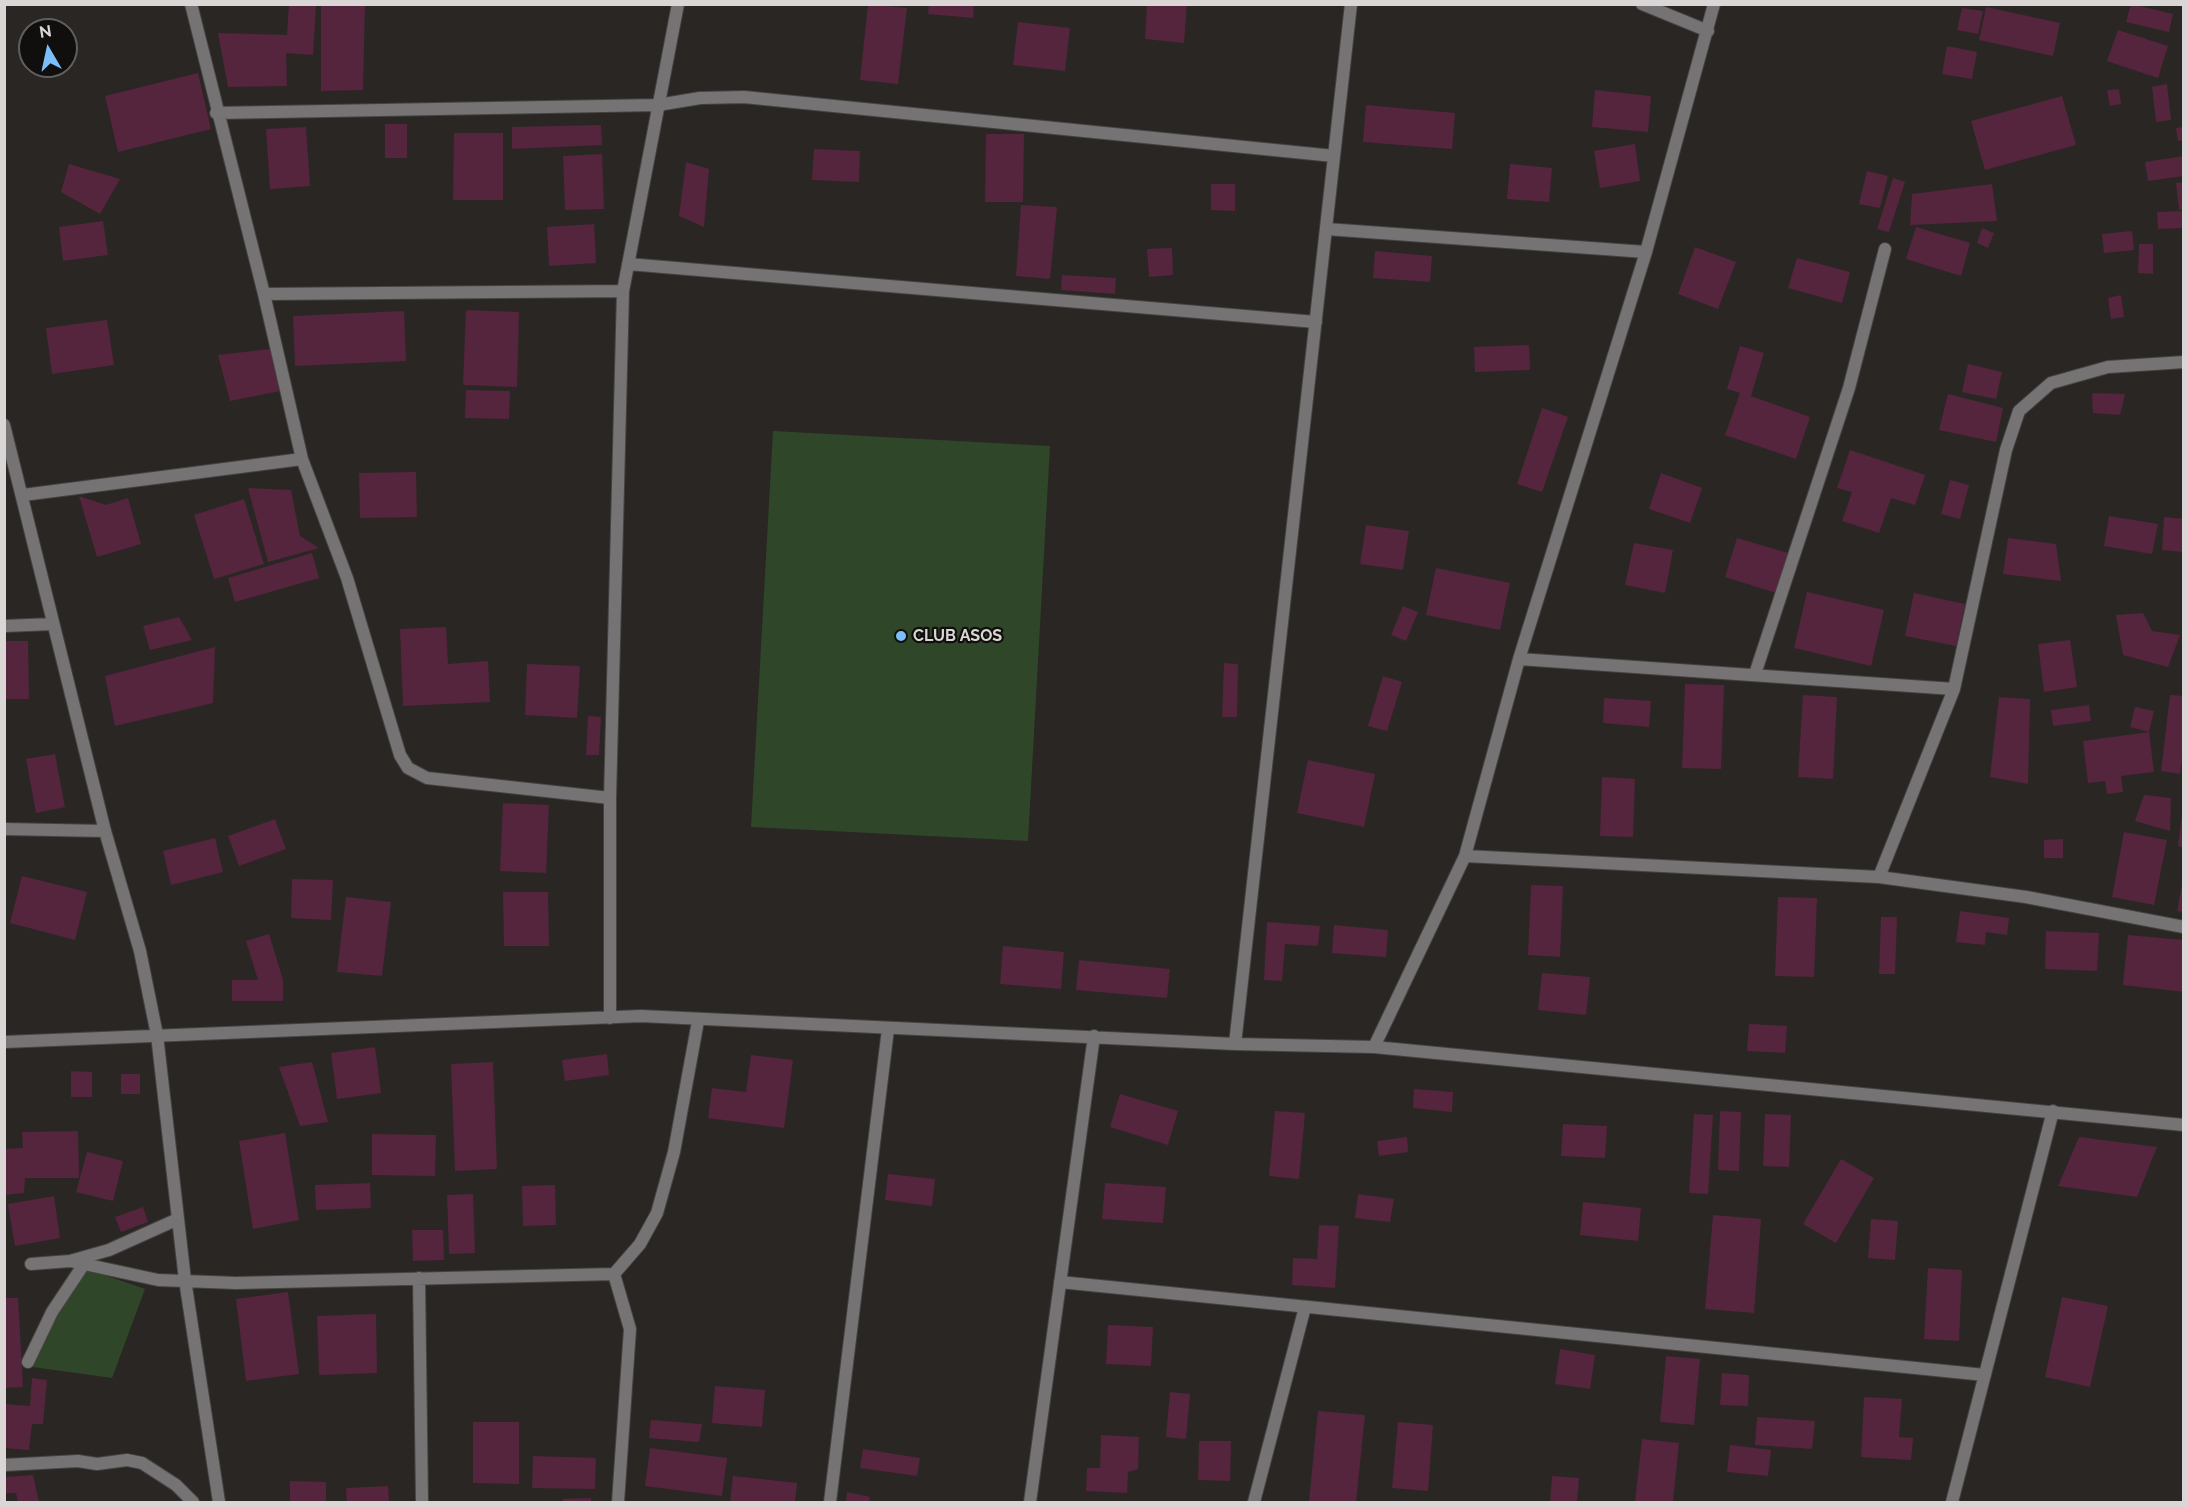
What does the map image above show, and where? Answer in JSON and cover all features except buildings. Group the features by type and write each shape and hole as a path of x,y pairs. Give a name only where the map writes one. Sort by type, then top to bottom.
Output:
{"street":[{"path":"190,4 264,294 302,459 347,578 390,727 408,768 428,778 610,798"},
{"path":"610,1018 610,798 622,291 678,4"},
{"path":"1235,1044 1351,4"},
{"path":"1642,4 1707,31"},
{"path":"1374,1047 1465,856 1518,659 1646,252 1714,4"},
{"path":"216,113 658,105 700,98 744,97 1334,156"},
{"path":"1326,229 1646,252"},
{"path":"1755,674 1850,388 1885,249"},
{"path":"628,264 1316,322"},
{"path":"264,294 622,291"},
{"path":"1879,877 1954,689 2006,450 2019,411 2051,383 2108,367 2184,362"},
{"path":"4,425 105,831 140,951 157,1035 185,1280 219,1503"},
{"path":"23,495 302,459"},
{"path":"4,626 53,624"},
{"path":"1518,659 1954,689"},
{"path":"4,829 105,831"},
{"path":"1465,856 1879,877 2026,897 2184,927"},
{"path":"4,1041 641,1016 698,1021 1094,1036 1235,1044 1374,1047 2184,1125"},
{"path":"70,1261 158,1280 236,1283 614,1274 640,1244 657,1213 674,1152 698,1021"},
{"path":"830,1503 888,1029"},
{"path":"1030,1503 1094,1036"},
{"path":"1952,1503 2054,1111"},
{"path":"32,1264 70,1261 109,1250 178,1219"},
{"path":"28,1362 52,1312 84,1264"},
{"path":"614,1274 630,1329 618,1503"},
{"path":"418,1278 422,1503"},
{"path":"1060,1282 1985,1375"},
{"path":"1254,1503 1305,1306"},
{"path":"4,1465 78,1461 97,1464 127,1460 151,1468 176,1485 193,1503"}],"green space":[{"name":"CLUB ASOS","path":"773,431 1050,446 1028,841 751,827"},
{"path":"75,1265 145,1289 112,1378 18,1365"}],"place":[{"name":"CLUB ASOS","path":"901,636"}]}
